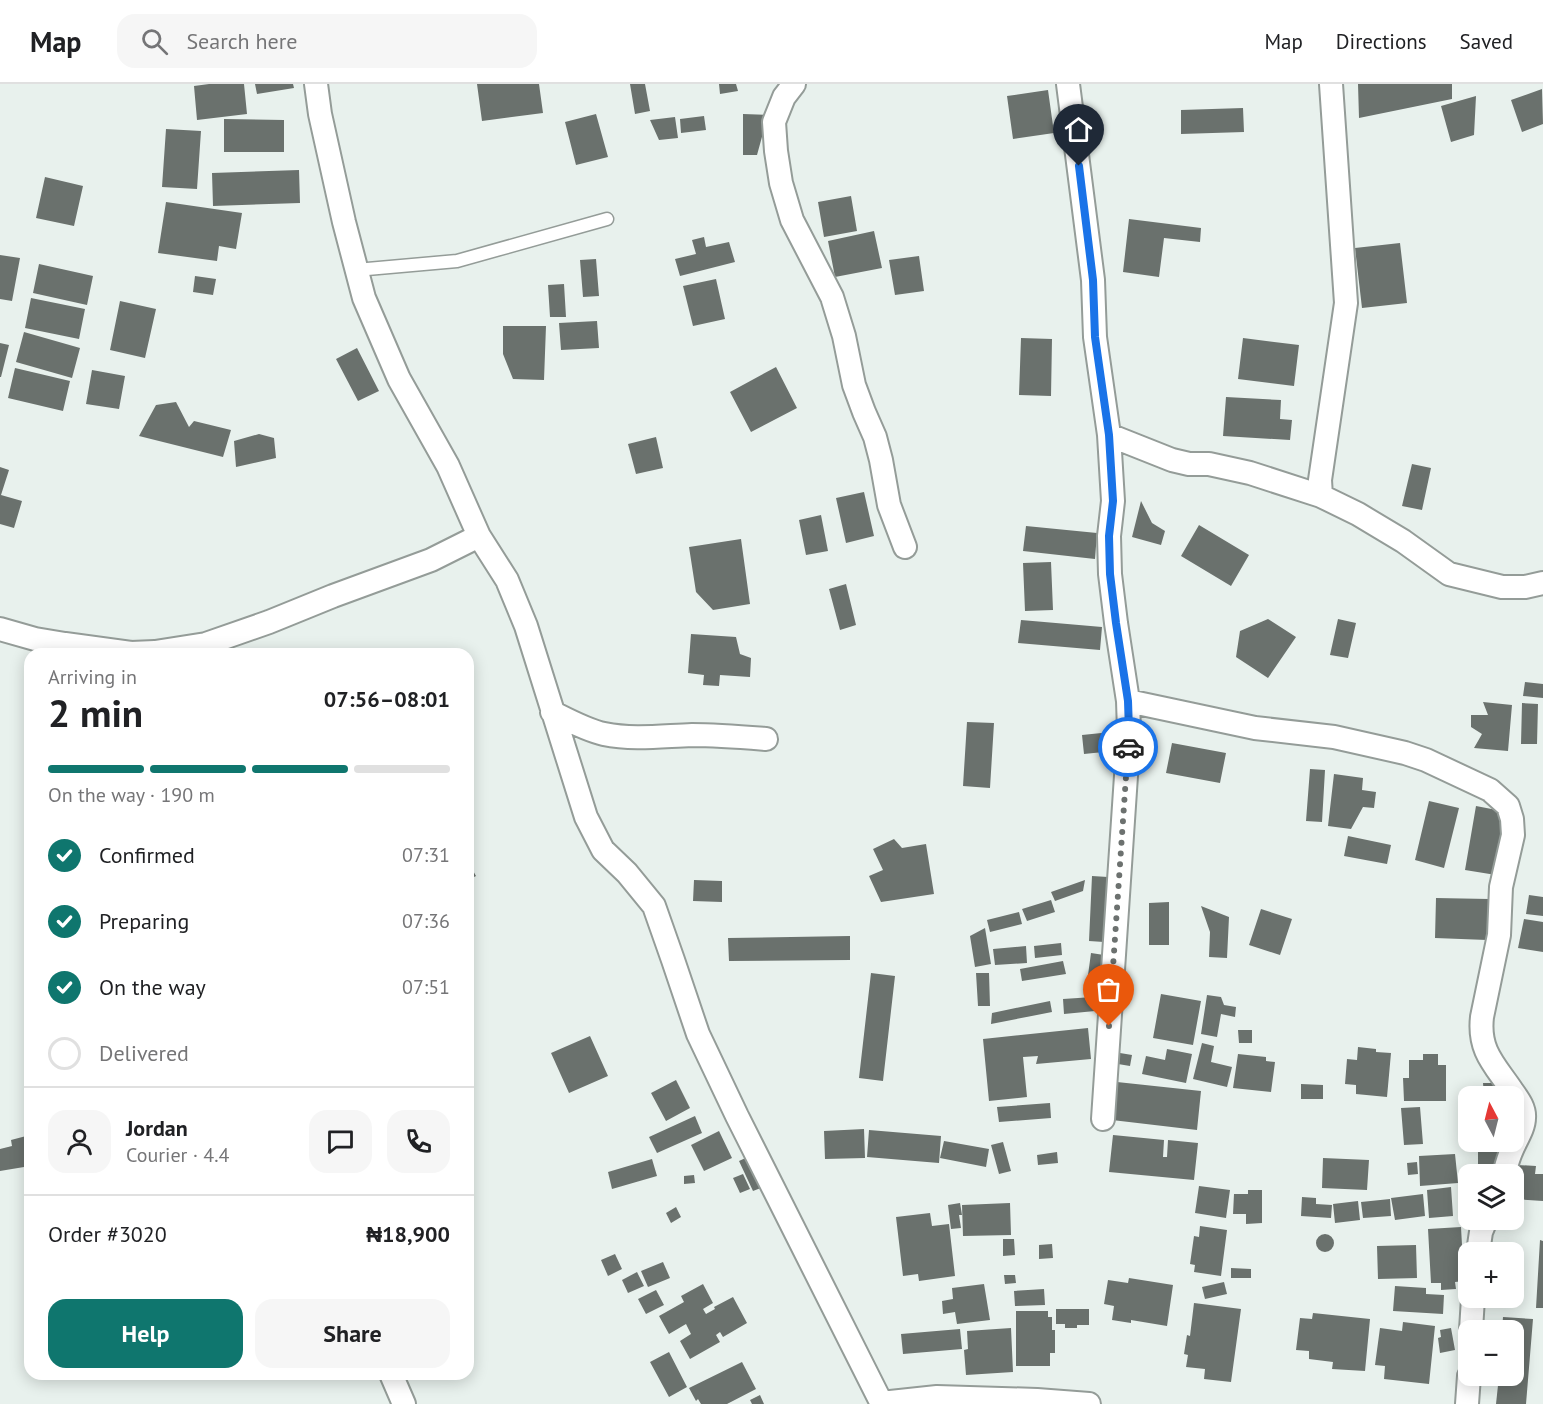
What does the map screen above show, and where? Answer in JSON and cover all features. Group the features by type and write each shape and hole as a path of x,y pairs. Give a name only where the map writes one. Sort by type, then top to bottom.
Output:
{"street":[{"path":"316,84 320,114 364,297 399,379 448,466 479,536 507,580 520,608 585,817 603,850 627,873 654,906 698,1034 882,1403 937,1397 1089,1404"},
{"path":"794,84 784,97 774,122 781,183 792,220 832,297 844,336 854,385 875,437 889,505 905,547"},
{"path":"1068,84 1093,280 1095,337 1109,435 1113,501 1109,536 1110,574 1128,701 1129,731 1103,1119"},
{"path":"1315,489 1346,303 1331,84"},
{"path":"1109,435 1172,460 1250,472 1315,489 1403,541 1449,574 1502,587 1543,584"},
{"path":"180,648 206,644 269,622 430,560 479,536"},
{"path":"0,629 64,648"},
{"path":"1128,701 1256,728 1334,737 1406,753 1490,790 1508,806 1512,819 1513,836 1501,887 1500,935 1480,1029 1481,1039 1489,1058 1518,1099 1524,1112 1524,1121 1507,1164"},
{"path":"552,712 602,734 624,737 690,735 766,739"},
{"path":"394,1380 404,1404"},
{"path":"1467,1404 1468,1386"}],"lane":[{"path":"356,270 457,261 607,219"}],"building":[{"path":"244,84 247,114 197,120 194,86"},
{"path":"255,84 293,84 294,88 257,94"},
{"path":"477,84 539,84 543,113 482,121"},
{"path":"630,84 645,84 650,111 635,114"},
{"path":"719,84 736,84 738,91 720,94"},
{"path":"1358,84 1452,84 1452,99 1359,118"},
{"path":"1542,89 1543,124 1522,132 1511,100"},
{"path":"1048,90 1054,133 1013,139 1007,96"},
{"path":"1476,96 1474,135 1451,142 1441,106"},
{"path":"1243,108 1244,132 1181,134 1181,110"},
{"path":"596,114 608,157 576,165 565,122"},
{"path":"743,114 768,115 757,155 743,155"},
{"path":"704,116 706,130 681,133 680,119"},
{"path":"675,117 678,138 659,140 650,120"},
{"path":"224,119 284,120 284,152 224,152"},
{"path":"166,129 201,131 197,189 162,187"},
{"path":"299,170 300,203 213,206 212,173"},
{"path":"45,177 83,186 74,226 36,218"},
{"path":"851,196 857,231 824,237 818,202"},
{"path":"166,202 242,213 236,249 219,246 217,261 158,253"},
{"path":"1129,219 1201,228 1200,242 1164,238 1159,277 1123,272"},
{"path":"874,231 882,268 835,277 828,241"},
{"path":"704,237 706,247 729,242 735,262 680,276 675,259 696,254 692,240"},
{"path":"1400,243 1407,303 1362,308 1355,248"},
{"path":"0,255 20,258 12,301 0,299"},
{"path":"919,256 924,291 895,295 889,260"},
{"path":"596,259 599,296 583,297 580,260"},
{"path":"39,264 93,276 87,305 33,293"},
{"path":"195,276 216,279 213,295 193,292"},
{"path":"716,279 725,319 693,326 683,286"},
{"path":"564,284 566,317 550,317 548,285"},
{"path":"31,298 85,309 79,339 25,328"},
{"path":"120,301 156,309 145,358 110,350"},
{"path":"597,321 599,348 561,350 559,323"},
{"path":"503,326 546,326 544,380 513,379 503,354"},
{"path":"24,332 80,348 72,378 16,362"},
{"path":"1021,338 1052,339 1051,396 1019,395"},
{"path":"1243,338 1299,345 1294,386 1238,379"},
{"path":"0,343 9,345 1,377 0,377"},
{"path":"357,348 379,391 358,401 336,359"},
{"path":"776,367 797,408 751,432 730,392"},
{"path":"15,368 70,381 63,411 8,398"},
{"path":"92,370 125,376 119,409 86,404"},
{"path":"1226,397 1281,400 1280,419 1292,420 1290,440 1223,436"},
{"path":"176,402 189,427 194,421 231,430 223,457 139,436 156,405"},
{"path":"259,434 274,438 276,458 236,467 234,441"},
{"path":"656,437 663,468 636,474 628,444"},
{"path":"1412,464 1431,468 1422,510 1402,506"},
{"path":"0,467 9,470 1,495 22,501 14,528 0,524"},
{"path":"864,492 874,536 846,543 836,498"},
{"path":"1141,501 1152,523 1165,531 1161,545 1132,537"},
{"path":"821,515 828,551 806,555 799,520"},
{"path":"1199,525 1249,555 1231,586 1181,556"},
{"path":"1026,526 1097,533 1095,559 1023,551"},
{"path":"741,539 750,604 713,610 696,592 689,547"},
{"path":"1051,562 1053,610 1025,611 1023,563"},
{"path":"846,584 856,625 840,630 829,589"},
{"path":"1268,619 1296,637 1268,678 1236,657 1240,631"},
{"path":"1338,619 1356,623 1348,658 1330,655"},
{"path":"1021,620 1102,627 1100,650 1018,643"},
{"path":"691,634 736,637 740,654 751,658 750,677 720,675 719,686 703,685 704,675 688,673"},
{"path":"1525,682 1543,684 1543,698 1523,696"},
{"path":"1483,702 1512,705 1508,751 1474,748 1482,734 1471,727 1471,715 1488,715"},
{"path":"1522,703 1538,704 1537,744 1521,744"},
{"path":"967,722 994,723 990,788 963,786"},
{"path":"1121,731 1123,750 1084,754 1082,735"},
{"path":"1172,743 1226,753 1220,783 1166,773"},
{"path":"1310,769 1325,770 1322,822 1306,821"},
{"path":"1334,774 1363,778 1362,790 1376,792 1374,808 1363,807 1351,829 1328,826"},
{"path":"1429,801 1459,808 1444,868 1415,860"},
{"path":"1476,806 1507,812 1496,875 1465,870"},
{"path":"1348,836 1391,845 1387,864 1344,856"},
{"path":"894,839 902,848 926,844 934,894 881,902 869,876 883,870 873,849"},
{"path":"1092,876 1108,877 1104,942 1089,941"},
{"path":"694,880 722,881 722,902 693,901"},
{"path":"1085,880 1083,891 1055,901 1051,892"},
{"path":"1529,895 1543,897 1543,916 1526,914"},
{"path":"1436,898 1489,899 1487,940 1435,938"},
{"path":"1051,900 1055,912 1027,921 1022,909"},
{"path":"1169,902 1169,945 1149,945 1149,903"},
{"path":"1201,906 1229,917 1227,958 1209,957 1210,932"},
{"path":"1261,909 1292,919 1280,955 1249,945"},
{"path":"1019,912 1022,924 990,932 987,920"},
{"path":"1524,919 1543,922 1543,952 1518,948"},
{"path":"985,928 991,964 975,967 970,936"},
{"path":"850,936 850,960 729,961 728,938"},
{"path":"1061,943 1062,955 1035,958 1034,946"},
{"path":"1026,946 1027,963 995,965 993,949"},
{"path":"1091,953 1104,955 1099,992 1086,990"},
{"path":"1063,961 1066,974 1022,981 1020,969"},
{"path":"871,973 895,976 883,1081 859,1078"},
{"path":"976,973 989,973 990,1006 978,1006"},
{"path":"1161,994 1201,1001 1193,1045 1153,1038"},
{"path":"1207,995 1221,997 1224,1005 1236,1007 1235,1017 1221,1014 1217,1037 1201,1034"},
{"path":"1093,997 1095,1011 1064,1014 1063,999"},
{"path":"1050,1001 1052,1012 991,1024 992,1013"},
{"path":"1088,1028 1091,1059 1036,1064 1038,1056 1023,1057 1027,1097 989,1101 983,1039"},
{"path":"1238,1030 1252,1030 1252,1043 1239,1043"},
{"path":"590,1036 608,1076 569,1093 551,1053"},
{"path":"1202,1043 1214,1046 1211,1062 1232,1067 1227,1087 1193,1079"},
{"path":"1358,1047 1391,1053 1387,1097 1356,1094 1356,1085 1345,1084 1347,1059 1357,1060"},
{"path":"1167,1049 1192,1054 1186,1083 1142,1074 1146,1056 1165,1060"},
{"path":"1120,1053 1132,1055 1130,1066 1118,1064"},
{"path":"1238,1054 1266,1057 1266,1061 1275,1062 1271,1092 1233,1088"},
{"path":"1423,1054 1438,1054 1438,1065 1446,1065 1446,1101 1404,1101 1403,1078 1409,1078 1409,1060 1423,1060"},
{"path":"676,1080 690,1108 666,1121 651,1093"},
{"path":"1117,1082 1201,1091 1197,1130 1112,1120"},
{"path":"1483,1083 1501,1083 1501,1086 1483,1086"},
{"path":"1301,1084 1323,1085 1323,1099 1301,1099"},
{"path":"1050,1103 1051,1118 999,1122 997,1107"},
{"path":"1420,1107 1423,1144 1404,1145 1401,1108"},
{"path":"695,1116 702,1133 657,1153 649,1137"},
{"path":"864,1129 865,1158 825,1159 824,1131"},
{"path":"869,1130 941,1136 939,1163 867,1157"},
{"path":"719,1131 732,1158 704,1171 691,1145"},
{"path":"1113,1135 1164,1140 1163,1157 1167,1157 1168,1140 1198,1143 1194,1180 1109,1172"},
{"path":"24,1137 24,1167 0,1171 0,1149 12,1146 11,1140"},
{"path":"944,1141 989,1149 986,1167 940,1158"},
{"path":"1003,1142 1011,1171 999,1174 991,1145"},
{"path":"1057,1152 1058,1163 1038,1165 1037,1155"},
{"path":"1478,1152 1499,1152 1499,1164 1478,1164"},
{"path":"1455,1154 1458,1183 1420,1186 1419,1156"},
{"path":"752,1155 766,1186 753,1191 739,1161"},
{"path":"1323,1158 1369,1160 1367,1190 1322,1188"},
{"path":"652,1159 657,1176 612,1189 608,1172"},
{"path":"1417,1162 1418,1174 1408,1175 1407,1163"},
{"path":"1524,1165 1536,1166 1535,1174 1543,1174 1543,1201 1524,1200"},
{"path":"743,1174 750,1189 740,1193 733,1178"},
{"path":"694,1175 695,1183 684,1184 684,1176"},
{"path":"1199,1186 1230,1190 1226,1218 1195,1213"},
{"path":"1451,1187 1453,1216 1429,1218 1427,1190"},
{"path":"1248,1190 1262,1190 1262,1223 1246,1224 1246,1214 1233,1214 1234,1194 1248,1194"},
{"path":"1423,1194 1425,1216 1395,1220 1391,1198"},
{"path":"1302,1197 1316,1198 1316,1204 1332,1205 1331,1218 1301,1216"},
{"path":"1390,1199 1391,1216 1363,1218 1361,1202"},
{"path":"1358,1201 1360,1220 1335,1223 1333,1204"},
{"path":"960,1203 961,1228 951,1229 948,1205"},
{"path":"1010,1203 1011,1235 963,1236 962,1205"},
{"path":"676,1207 681,1217 671,1223 666,1213"},
{"path":"930,1213 932,1226 949,1224 955,1276 919,1281 918,1274 903,1276 896,1217"},
{"path":"1200,1226 1227,1230 1221,1276 1194,1272 1195,1265 1190,1264 1194,1236 1199,1237"},
{"path":"1458,1227 1458,1230 1461,1230 1462,1242 1458,1242 1456,1289 1441,1290 1441,1283 1431,1283 1428,1229"},
{"path":"1325,1234 1331,1237 1334,1243 1331,1249 1325,1252 1319,1249 1316,1243 1319,1237"},
{"path":"1003,1239 1014,1239 1015,1255 1003,1256"},
{"path":"1540,1240 1543,1241 1543,1308 1536,1308"},
{"path":"1052,1244 1053,1258 1039,1259 1039,1245"},
{"path":"1416,1245 1417,1278 1378,1279 1377,1246"},
{"path":"615,1254 622,1269 608,1276 601,1260"},
{"path":"663,1262 670,1278 648,1287 641,1271"},
{"path":"1231,1268 1251,1269 1251,1278 1231,1278"},
{"path":"637,1272 644,1286 628,1293 622,1280"},
{"path":"1004,1275 1015,1275 1016,1283 1005,1284"},
{"path":"1129,1278 1173,1285 1167,1326 1131,1320 1131,1323 1112,1320 1114,1306 1104,1304 1108,1280 1128,1283"},
{"path":"1224,1282 1227,1294 1205,1299 1202,1287"},
{"path":"703,1284 713,1303 703,1309 706,1314 733,1297 747,1323 723,1337 720,1332 716,1335 720,1342 690,1359 680,1341 691,1334 686,1324 669,1334 659,1316 684,1302 681,1296"},
{"path":"984,1284 990,1320 957,1324 955,1312 943,1314 942,1301 953,1299 952,1288"},
{"path":"1395,1286 1426,1288 1426,1294 1444,1295 1443,1314 1393,1311"},
{"path":"1044,1289 1045,1305 1015,1306 1014,1291"},
{"path":"656,1290 664,1305 646,1314 638,1299"},
{"path":"1194,1303 1241,1309 1231,1382 1204,1379 1205,1369 1186,1367 1188,1355 1184,1354 1187,1335 1190,1336"},
{"path":"1056,1309 1089,1309 1089,1325 1065,1328 1065,1324 1056,1324"},
{"path":"1016,1311 1048,1311 1048,1317 1052,1317 1052,1330 1055,1330 1055,1353 1050,1353 1050,1366 1016,1366"},
{"path":"1313,1313 1370,1319 1365,1371 1332,1369 1333,1362 1309,1359 1309,1351 1296,1350 1300,1318 1312,1319"},
{"path":"1503,1317 1533,1319 1526,1404 1496,1404 1498,1386 1524,1386 1524,1320 1503,1320"},
{"path":"1403,1322 1435,1326 1429,1384 1384,1379 1385,1366 1375,1365 1380,1328 1402,1331"},
{"path":"1011,1328 1013,1372 966,1375 964,1350 968,1349 967,1331"},
{"path":"1451,1328 1455,1350 1440,1353 1438,1338 1441,1337 1440,1330"},
{"path":"960,1329 962,1349 903,1354 901,1334"},
{"path":"669,1352 687,1387 669,1397 650,1362"},
{"path":"742,1362 756,1389 727,1404 701,1404 698,1399 696,1401 689,1388"},
{"path":"760,1395 764,1404 752,1404 750,1400"}],"way so far":[{"path":"1109,1026 1128,747"}],"route":[{"path":"1079,166 1093,280 1095,337 1109,435 1113,501 1109,536 1110,574 1128,701 1128,747"}]}
